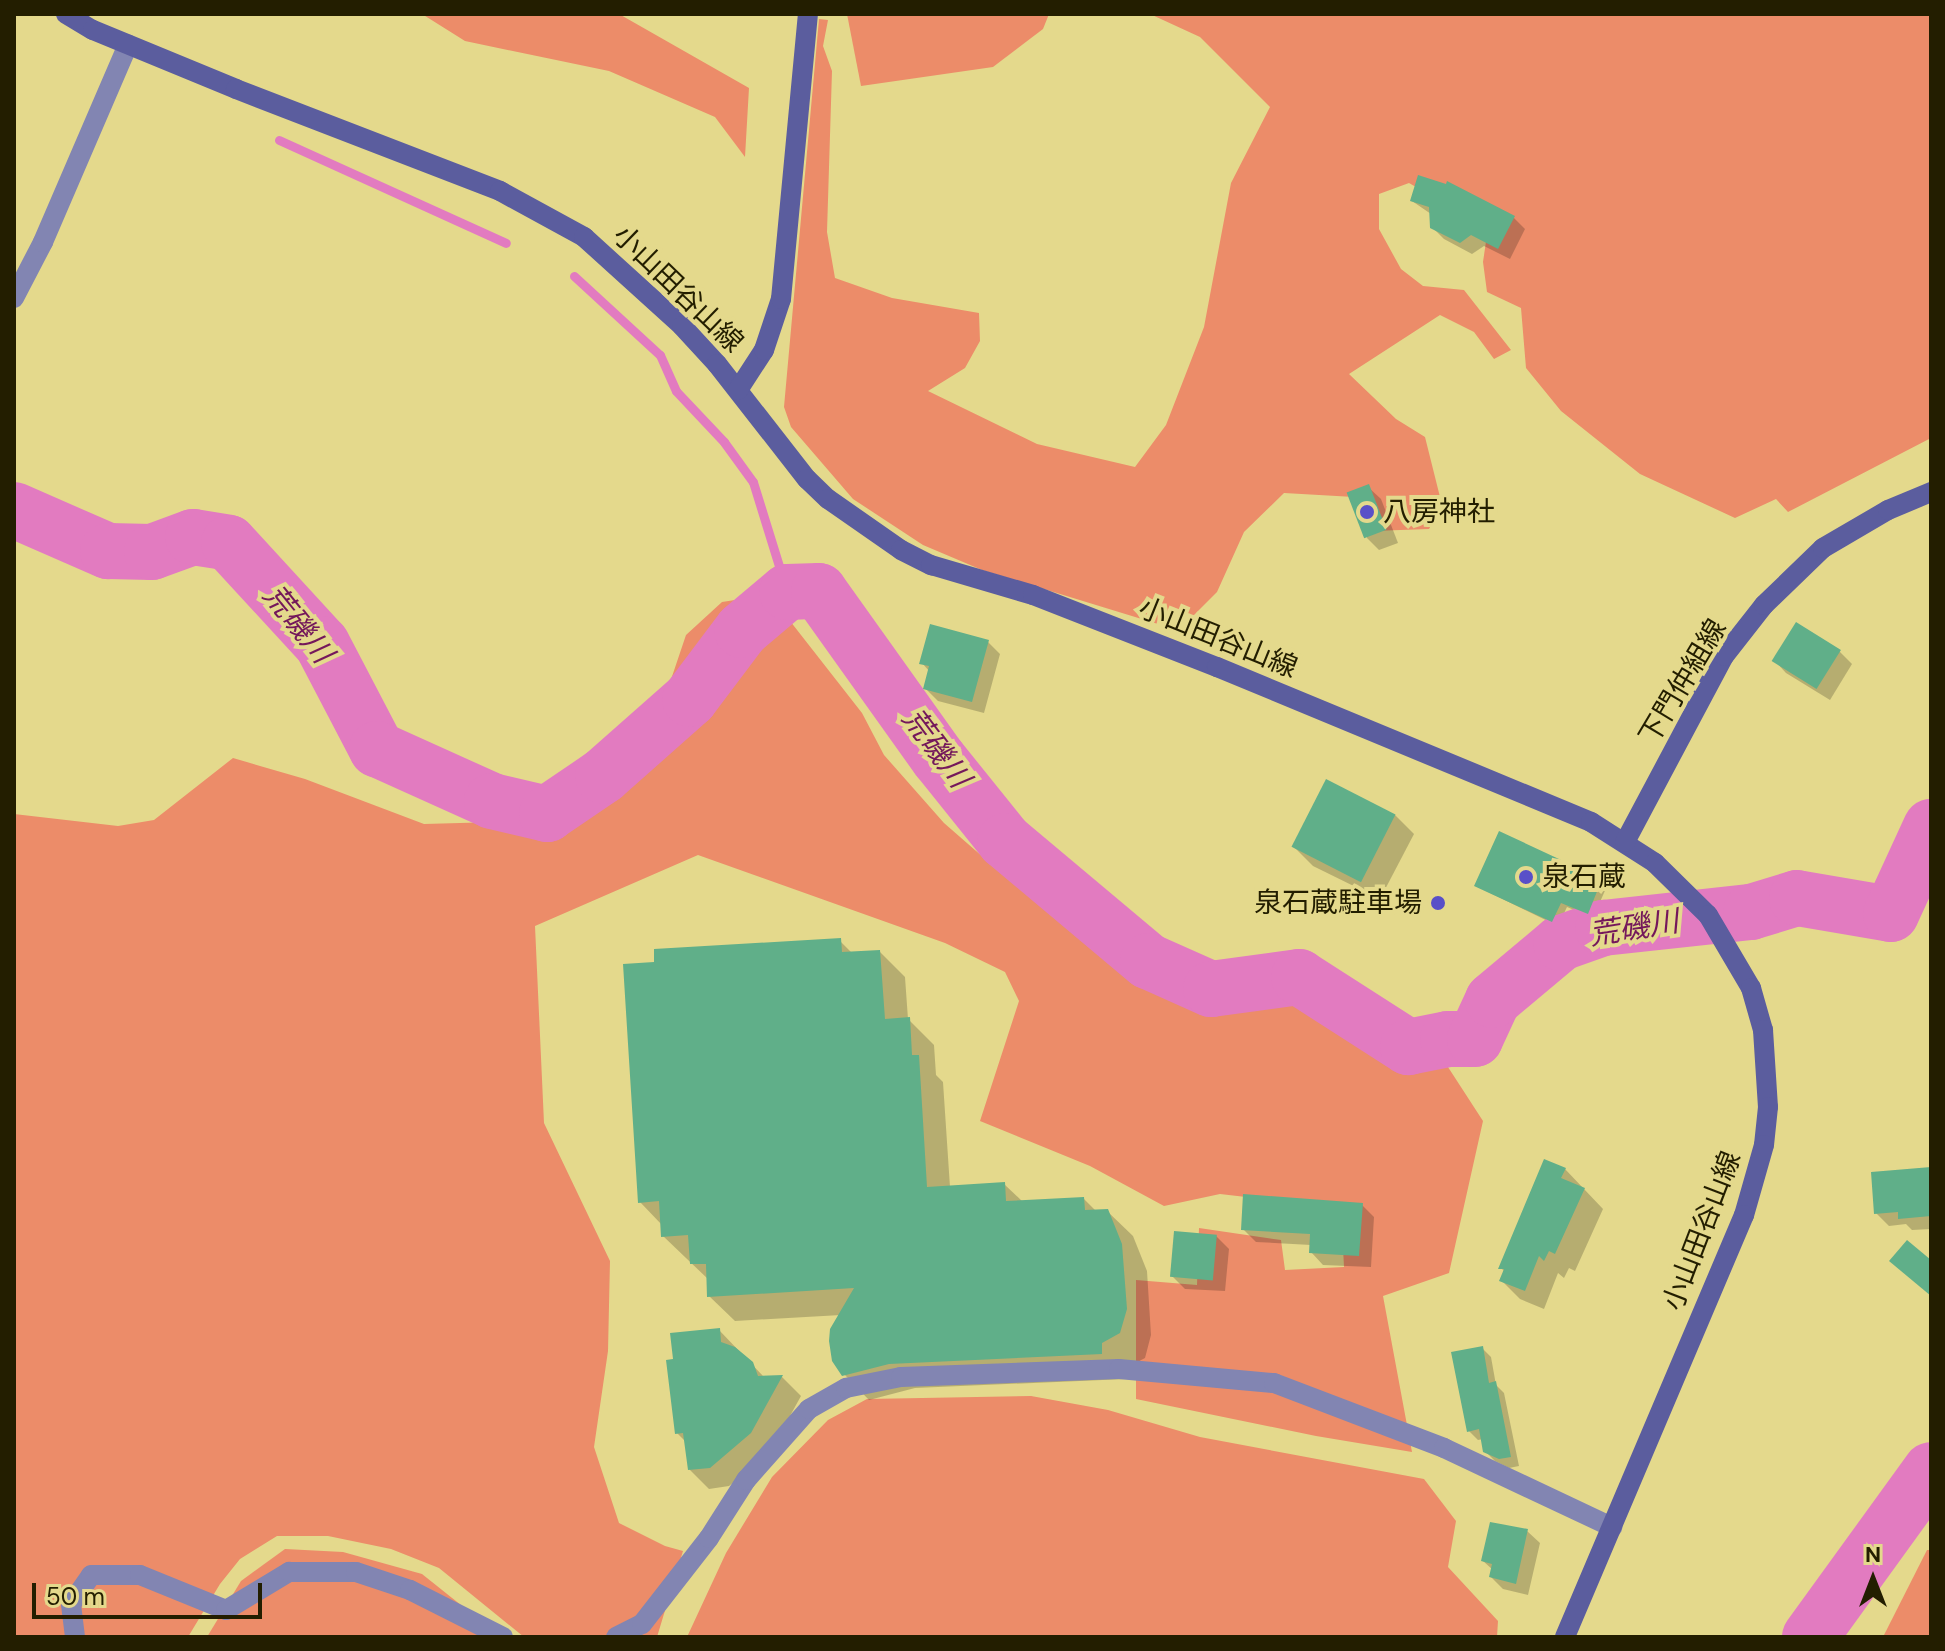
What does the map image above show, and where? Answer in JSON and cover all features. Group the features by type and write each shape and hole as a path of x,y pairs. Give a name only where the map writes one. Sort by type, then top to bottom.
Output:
{"main road":[{"name":"小山田谷山線","path":"66,14 128,45 486,185 538,209 595,247 682,326 738,390 807,479 828,499 911,555 931,565 1033,595 1217,667 1591,822 1625,842 1681,888 1708,915 1751,988 1763,1030 1768,1107 1764,1145 1744,1215 1565,1637"},
{"path":"738,390 764,350 781,299 808,14"},
{"name":"下門仲組線","path":"1625,842 1724,656 1764,605 1823,548 1888,510 1931,492"}],"street":[{"path":"14,298 43,242 128,45"},
{"path":"616,1637 642,1624 709,1538 746,1480 809,1409 846,1388 901,1377 1119,1369 1274,1383 1444,1448 1612,1527"},
{"path":"75,1637 71,1604 91,1575 140,1575 226,1610 289,1572 356,1572 410,1590 503,1637"}],"shaded area":[{"path":"422,14 619,14 749,88 745,157 715,117 609,71 465,41"},
{"path":"847,14 1049,14 1043,29 993,67 861,86"},
{"path":"1150,14 1931,14 1931,438 1788,512 1776,499 1735,518 1640,474 1561,411 1526,368 1521,308 1487,292 1483,262 1488,228 1409,183 1379,194 1379,229 1401,269 1423,286 1464,290 1511,350 1494,359 1474,332 1440,315 1349,374 1396,419 1425,437 1442,505 1429,529 1372,531 1354,497 1284,493 1244,532 1217,592 1194,615 1158,624 982,570 923,545 853,499 791,427 784,407 819,19 828,20 823,46 832,71 827,232 835,278 892,298 979,313 980,341 965,368 928,391 1037,444 1135,467 1166,425 1204,327 1231,183 1270,107 1200,37"},
{"path":"748,598 783,612 862,713 884,755 944,823 1007,878 1119,937 1225,981 1357,1006 1435,1047 1483,1121 1449,1273 1383,1296 1412,1452 1136,1399 1136,1280 1197,1285 1199,1228 1281,1240 1285,1270 1344,1267 1341,1208 1220,1194 1164,1206 1090,1166 980,1121 1019,1001 1005,972 945,943 698,855 535,926 544,1123 610,1261 608,1351 594,1447 619,1523 665,1546 683,1551 657,1637 524,1637 439,1568 391,1549 328,1536 277,1536 240,1559 220,1584 188,1637 14,1637 14,814 118,826 154,820 233,758 305,779 424,824 496,822 560,791 625,751 657,721 686,635 722,602"},
{"path":"1031,1396 1108,1410 1200,1437 1424,1479 1456,1521 1448,1567 1498,1621 1497,1637 687,1637 726,1553 772,1477 828,1420 867,1399"},
{"path":"285,1549 343,1552 422,1574 501,1637 207,1637 241,1581"},
{"path":"1927,1550 1931,1550 1931,1637 1883,1637"}],"building":[{"path":"1418,175 1446,184 1447,181 1515,216 1498,249 1471,235 1460,243 1430,228 1429,207 1410,201"},
{"name":"八房神社","path":"1369,484 1387,530 1364,538 1347,493"},
{"path":"1796,622 1841,650 1817,689 1772,661"},
{"path":"930,624 989,640 972,702 923,689 929,666 919,664"},
{"path":"1326,779 1395,814 1361,882 1291,847"},
{"name":"泉石蔵","path":"1499,831 1602,879 1588,914 1561,903 1552,922 1474,886"},
{"path":"841,938 842,952 880,950 885,1019 910,1017 912,1055 919,1055 927,1187 1005,1182 1006,1201 1084,1197 1085,1210 1108,1209 1122,1244 1127,1309 1120,1333 1102,1343 1102,1354 889,1364 842,1376 832,1361 830,1329 854,1288 707,1297 706,1264 690,1264 688,1235 661,1237 659,1201 638,1203 623,964 654,962 654,949"},
{"path":"1544,1159 1566,1168 1561,1178 1585,1188 1555,1254 1549,1251 1544,1261 1539,1256 1525,1291 1499,1281 1504,1269 1498,1269"},
{"path":"1931,1167 1931,1216 1898,1219 1898,1212 1874,1214 1871,1172"},
{"path":"1243,1194 1363,1203 1359,1256 1309,1253 1310,1234 1241,1230"},
{"path":"1174,1231 1217,1235 1213,1281 1170,1277"},
{"path":"1907,1240 1931,1260 1931,1296 1889,1261"},
{"path":"720,1328 721,1342 735,1347 753,1362 758,1376 783,1375 751,1433 710,1468 688,1470 683,1433 675,1434 666,1360 673,1359 670,1333"},
{"path":"1483,1346 1489,1383 1496,1381 1511,1457 1499,1459 1483,1452 1479,1429 1467,1432 1451,1352"},
{"path":"1490,1522 1528,1529 1516,1584 1489,1577 1492,1564 1481,1561"}],"waterway":[{"path":"279,140 506,243"},
{"path":"574,276 660,355 676,391 724,442 753,482 787,592"},
{"name":"荒磯川","path":"14,510 108,551 152,552 193,537 229,543 322,644 377,749 492,801 547,814 603,776 690,699 742,630 787,592 819,591 939,759 1005,841 1148,961 1211,989 1299,977 1408,1047 1448,1039 1475,1039 1493,1000 1561,943 1603,928 1751,912 1797,898 1891,914 1931,827"},
{"path":"1810,1637 1931,1470"}],"place":[{"name":"八房神社","path":"1367,512"},
{"name":"泉石蔵","path":"1526,877"},
{"name":"泉石蔵駐車場","path":"1438,903"}]}
